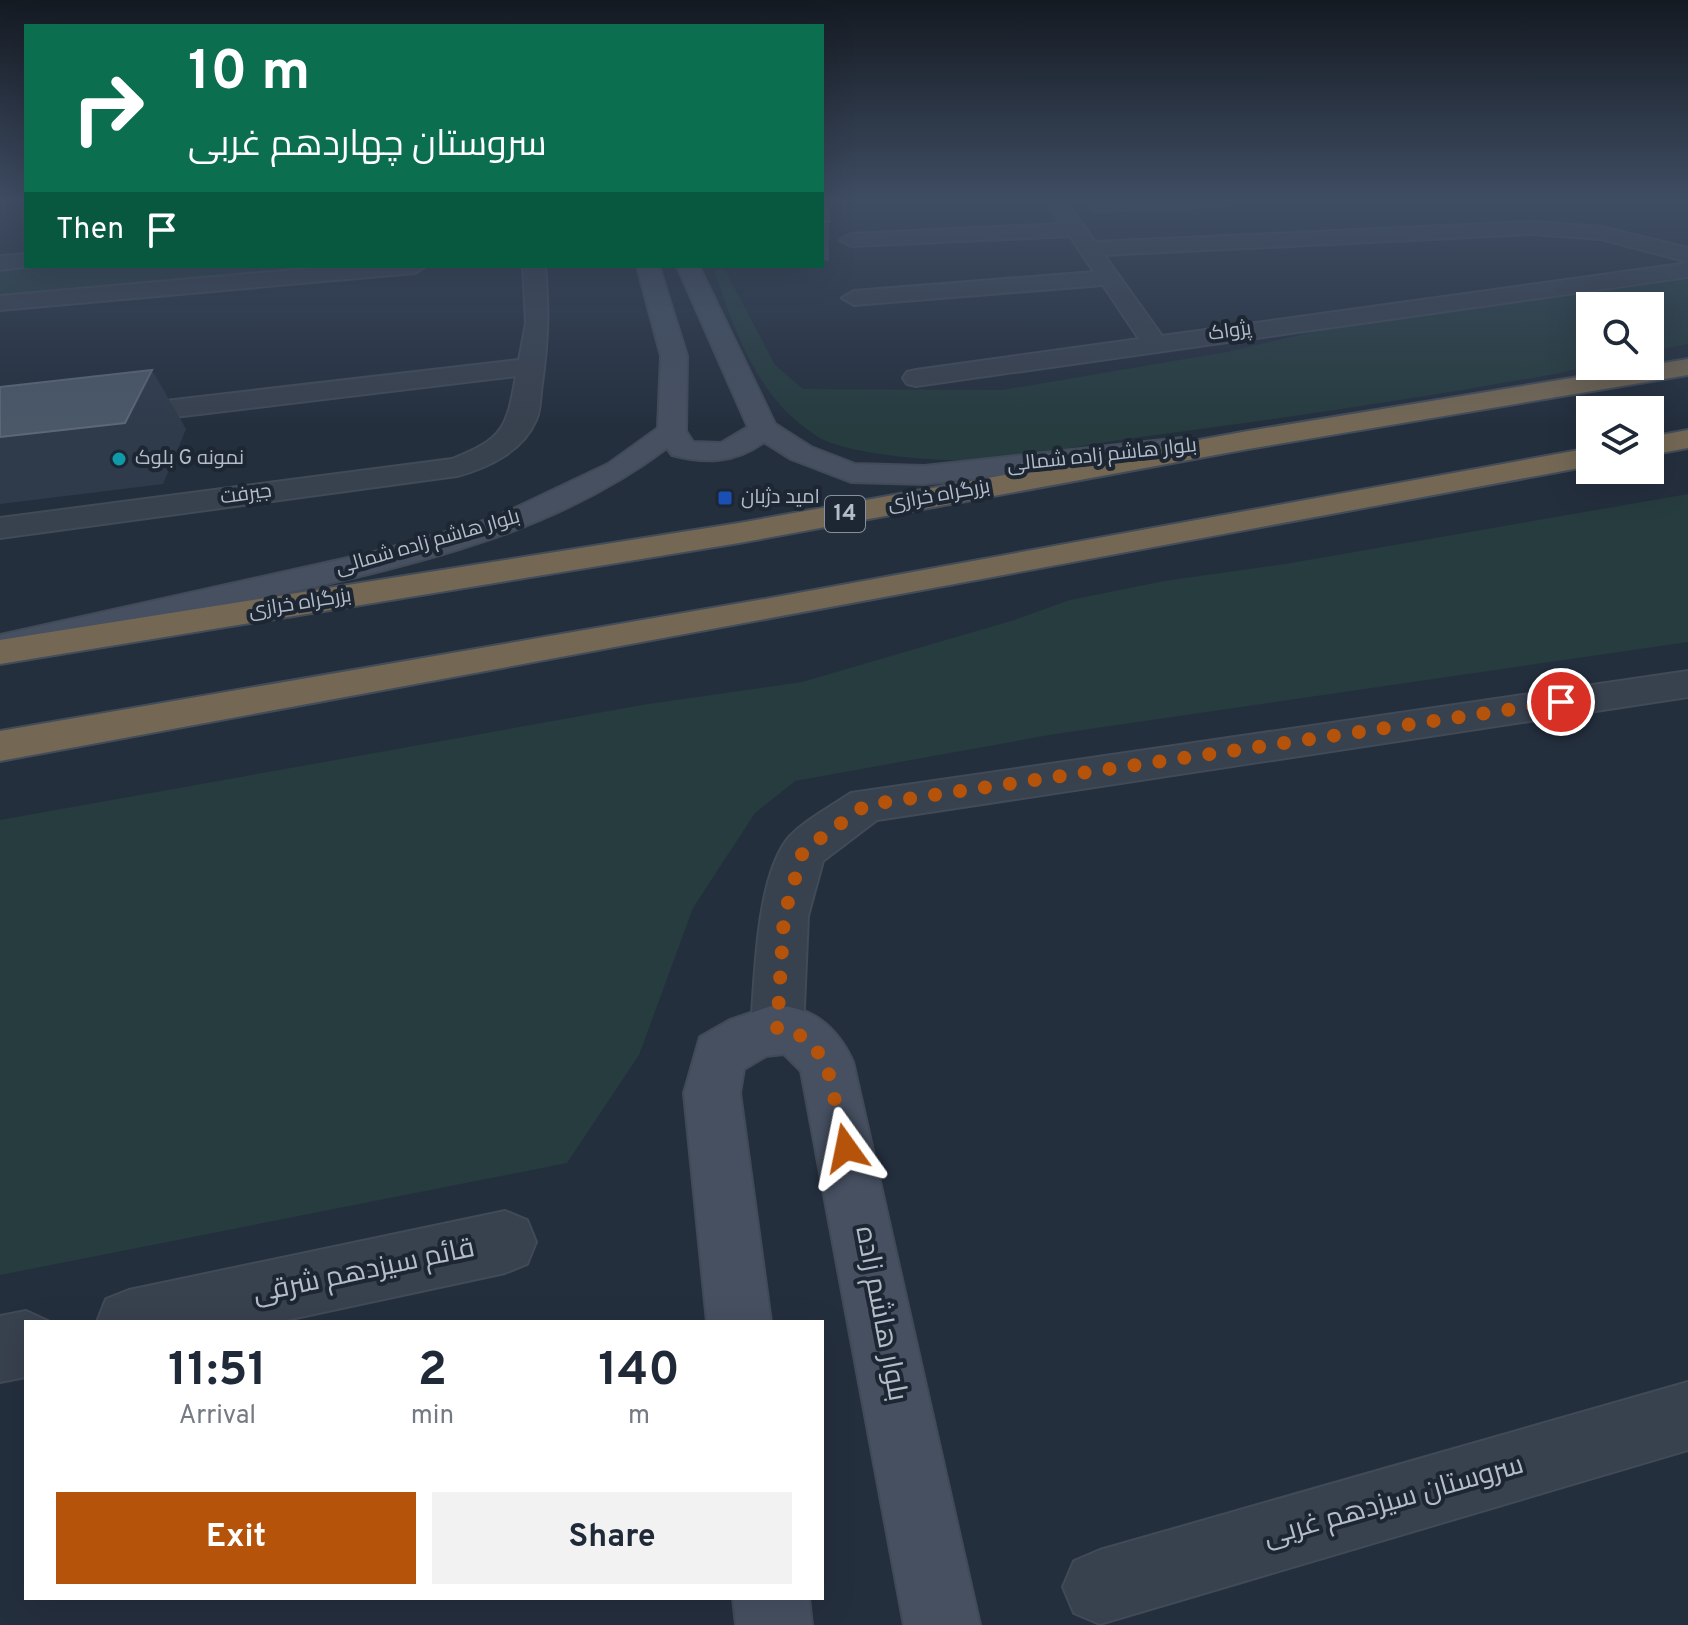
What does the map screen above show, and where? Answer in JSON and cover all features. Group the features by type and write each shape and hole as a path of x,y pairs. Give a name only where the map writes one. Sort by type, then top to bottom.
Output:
{"highway":[{"name":"بزرگراه خرازی","path":"0,649 739,533 1248,440 1688,367"},
{"path":"1664,443 1688,439"},
{"path":"0,746 791,605 1576,460"}],"street":[{"path":"0,303 305,276"},
{"path":"0,429 532,366 538,323 535,276"},
{"path":"651,276 674,356 672,431 682,449 712,455 741,448 763,429 693,276"},
{"name":"پژواک","path":"916,378 1645,276"},
{"path":"854,298 1108,278 1154,343"},
{"name":"جيرفت","path":"0,528 457,467 490,455 516,432 523,419 532,366"},
{"name":"بلوار هاشم زاده شمالی","path":"763,429 801,453 851,473 924,475 1248,440"},
{"name":"بلوار هاشم زاده شمالی","path":"0,649 386,560 505,525 619,470 672,431"},
{"path":"739,1320 712,1093 719,1055 747,1036 777,1029 784,916 803,851 866,805 1688,684"},
{"name":"بلوار هاشم زاده","path":"777,1029 805,1037 826,1062 942,1625"},
{"name":"قائم سیزدهم شرقی","path":"138,1320 505,1242"},
{"path":"0,1349 24,1344"},
{"name":"سروستان سیزدهم غربی","path":"1100,1587 1688,1416"},
{"path":"771,1600 774,1625"}],"green space":[{"path":"0,276 237,276 0,299"},
{"path":"716,276 728,276 775,365 803,389 1002,390 1227,352 1326,329 1576,294 1576,369 1351,408 1025,455 978,459 923,459 830,443 797,422 779,404 764,385 741,342"},
{"path":"1688,279 1688,344 1664,348 1664,292 1594,292"},
{"path":"1688,494 1688,642 1055,734 795,781 755,813 693,908 639,1055 567,1163 0,1275 0,820 648,704 802,682 1011,621 1070,600 1164,581 1285,564"}],"building":[{"path":"152,370 125,423 0,437 0,387"}],"place":[{"name":"بلوک G نمونه","path":"119,459"},
{"name":"امید دژبان","path":"725,498"}],"route":[{"path":"846,1148 826,1062 805,1037 777,1029 784,916 803,851 866,805 1561,702"}]}
